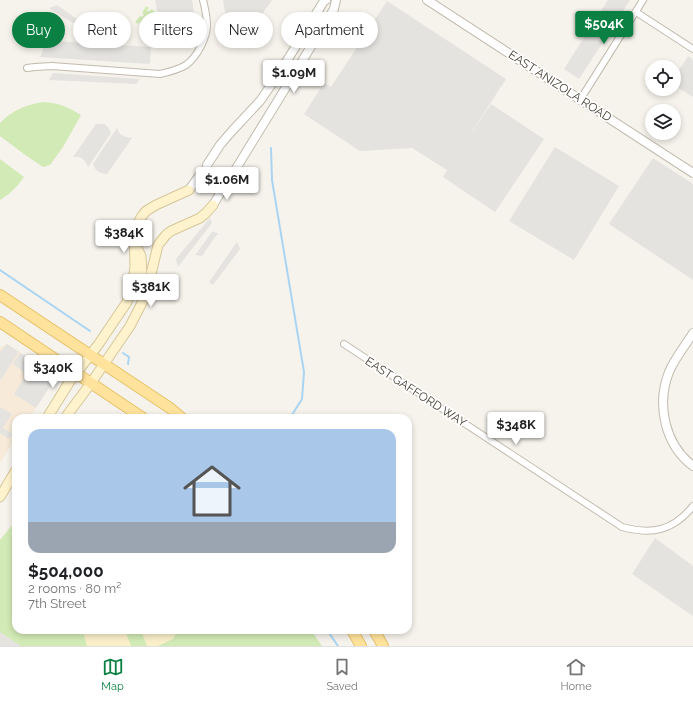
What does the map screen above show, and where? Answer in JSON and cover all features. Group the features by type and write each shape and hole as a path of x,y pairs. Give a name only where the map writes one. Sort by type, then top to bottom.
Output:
{"main road":[{"path":"49,414 70,381 77,374 98,345 127,302 133,285 135,266 134,234 142,216 156,205 189,190"},
{"path":"68,414 104,365 130,326 142,303 158,245 171,231 200,218 213,205"},
{"path":"134,243 141,256 142,276 149,281"},
{"path":"0,295 177,414"},
{"path":"0,322 137,414"},
{"path":"0,497 12,477"},
{"path":"0,501 12,486"},
{"path":"354,634 361,646"},
{"path":"376,634 383,646"}],"street":[{"path":"27,68 52,66 160,74 172,72 186,65 195,56 202,45 207,25 204,0"},
{"path":"207,165 220,145 260,101 326,0"},
{"path":"213,205 334,9 336,0"},
{"name":"EAST ANIZOLA ROAD","path":"427,0 693,173"},
{"path":"580,100 643,0"},
{"path":"636,12 693,49"},
{"path":"189,190 202,172"},
{"path":"693,333 668,376 664,402 664,419 672,442 679,453 693,466"},
{"name":"EAST GAFFORD WAY","path":"344,344 622,527 647,532 665,528 682,518 693,506"}],"shaded area":[{"path":"155,0 192,0 194,12 157,12"},
{"path":"223,0 272,0 264,12 225,12"},
{"path":"608,0 630,0 610,31 605,28 598,39 603,42 579,79 564,69"},
{"path":"387,1 506,79 466,141 491,104 544,139 495,212 443,177 447,170 412,148 360,151 304,114 324,83 331,87 356,48 378,48 378,15"},
{"path":"57,5 73,16 73,23 65,18 65,12 55,12 49,8"},
{"path":"65,42 73,42 73,48 131,48 131,46 139,46 139,48 151,48 150,64 40,57 43,51 43,48 65,48"},
{"path":"688,56 693,60 693,97 681,89 681,67"},
{"path":"53,73 140,79 136,84 49,80"},
{"path":"96,124 104,124 108,127 111,133 88,167 85,161 80,157 73,157"},
{"path":"117,128 120,134 132,138 107,174 101,173 96,170 93,164"},
{"path":"555,147 619,186 574,260 509,221"},
{"path":"653,158 693,184 693,280 609,224"},
{"path":"210,218 212,223 178,267 176,259"},
{"path":"212,232 218,233 202,256 195,255"},
{"path":"237,242 240,249 213,285 209,282"},
{"path":"7,344 51,372 52,383 32,414 12,414 12,444 0,463 0,348"},
{"path":"7,344 19,352 1,380 0,352"},
{"path":"20,353 51,372 52,383 36,408 14,394 24,378 23,371 13,364"},
{"path":"0,407 12,414 3,428 12,433 12,435 9,439 0,433"},
{"path":"655,538 693,566 693,616 632,574"},
{"path":"0,632 21,646 0,646"}],"green space":[{"path":"146,6 149,8 147,10 149,12 143,12"},
{"path":"139,17 138,24 135,22"},
{"path":"43,102 54,103 71,109 81,115 63,147 50,165 43,167 0,136 0,123 9,115 20,109"},
{"path":"0,159 24,177 13,190 0,200"},
{"path":"12,525 12,634 314,634 322,646 0,646 0,540"}],"sand":[{"path":"84,634 126,634 131,646 87,646"},
{"path":"142,634 176,634 173,639 158,646 147,646"}],"waterway":[{"path":"271,148 272,180 304,372 302,399 293,414"},
{"path":"0,270 90,331"},
{"path":"123,353 129,357 128,364"},
{"path":"330,634 338,646"}]}
